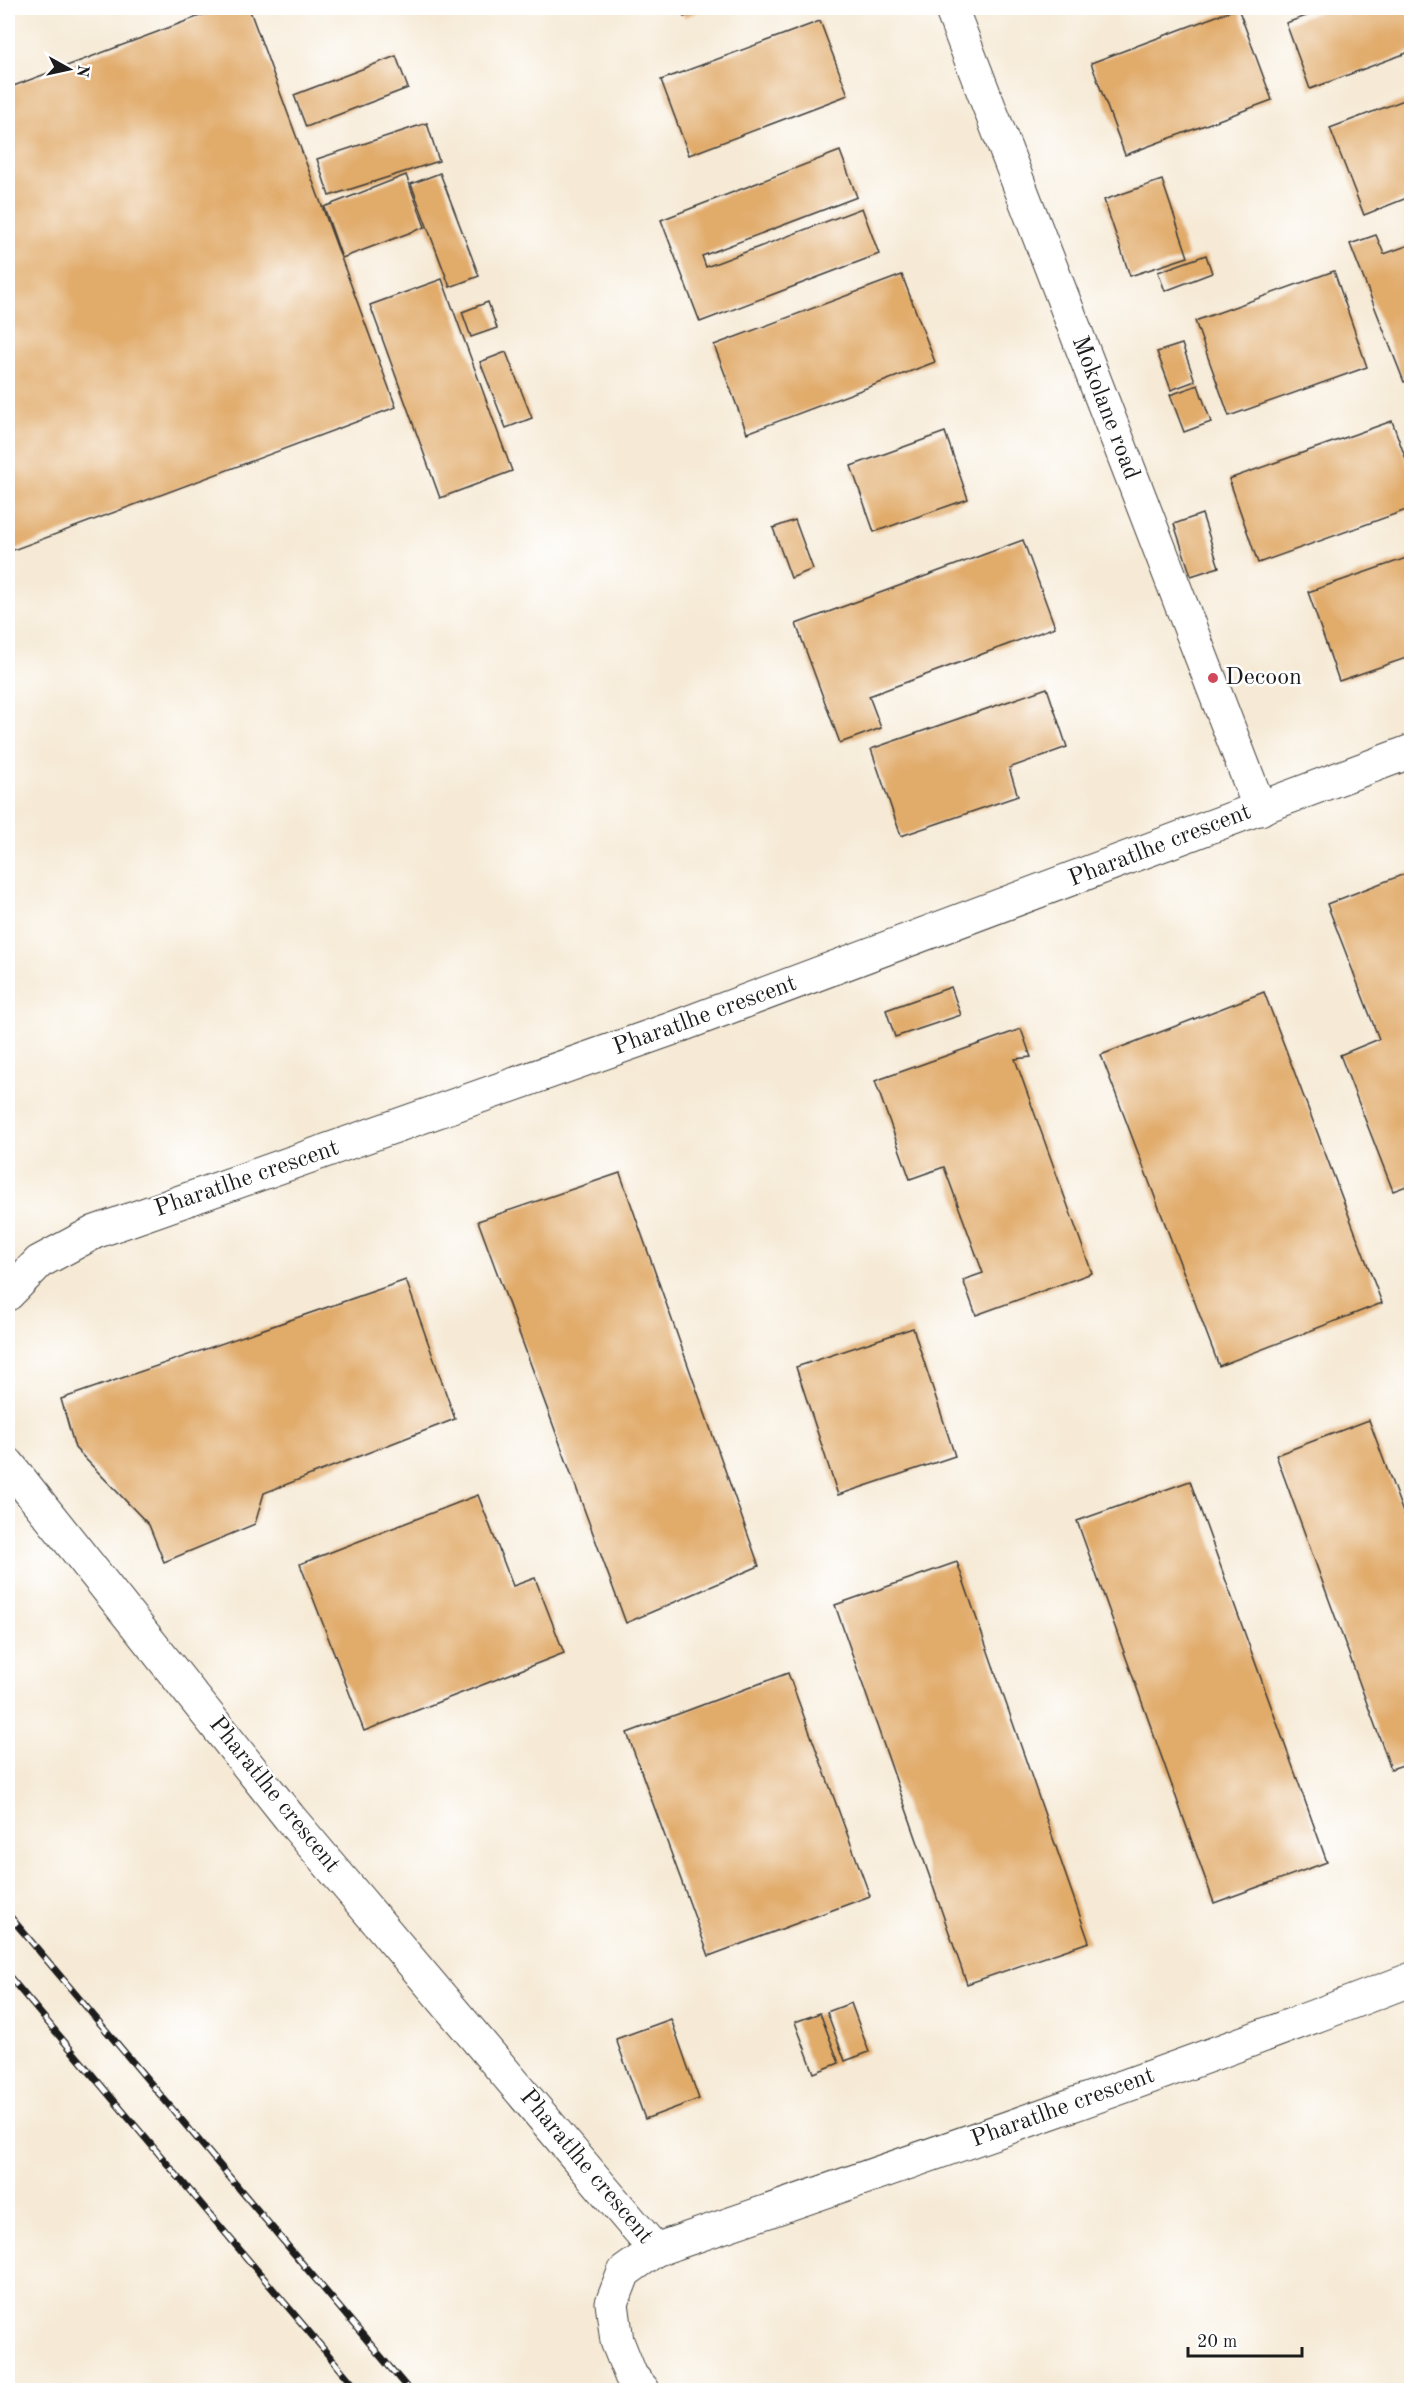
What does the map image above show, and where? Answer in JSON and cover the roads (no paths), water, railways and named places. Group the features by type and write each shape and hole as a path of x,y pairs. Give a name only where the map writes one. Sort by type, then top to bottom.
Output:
{"lane":[{"name":"Mokolane road","path":"951,8 1260,809"},
{"name":"Pharatlhe crescent","path":"8,1294 39,1262 95,1232 671,1029 1412,751"},
{"name":"Pharatlhe crescent","path":"8,1464 290,1816 655,2250 1251,2041 1412,1979"},
{"path":"643,2391 631,2376 617,2341 612,2303 624,2272 655,2250"}],"railway":[{"path":"8,1914 409,2390"},
{"path":"8,1975 358,2390"}],"place":[{"name":"Decoon","path":"1213,678"}]}
